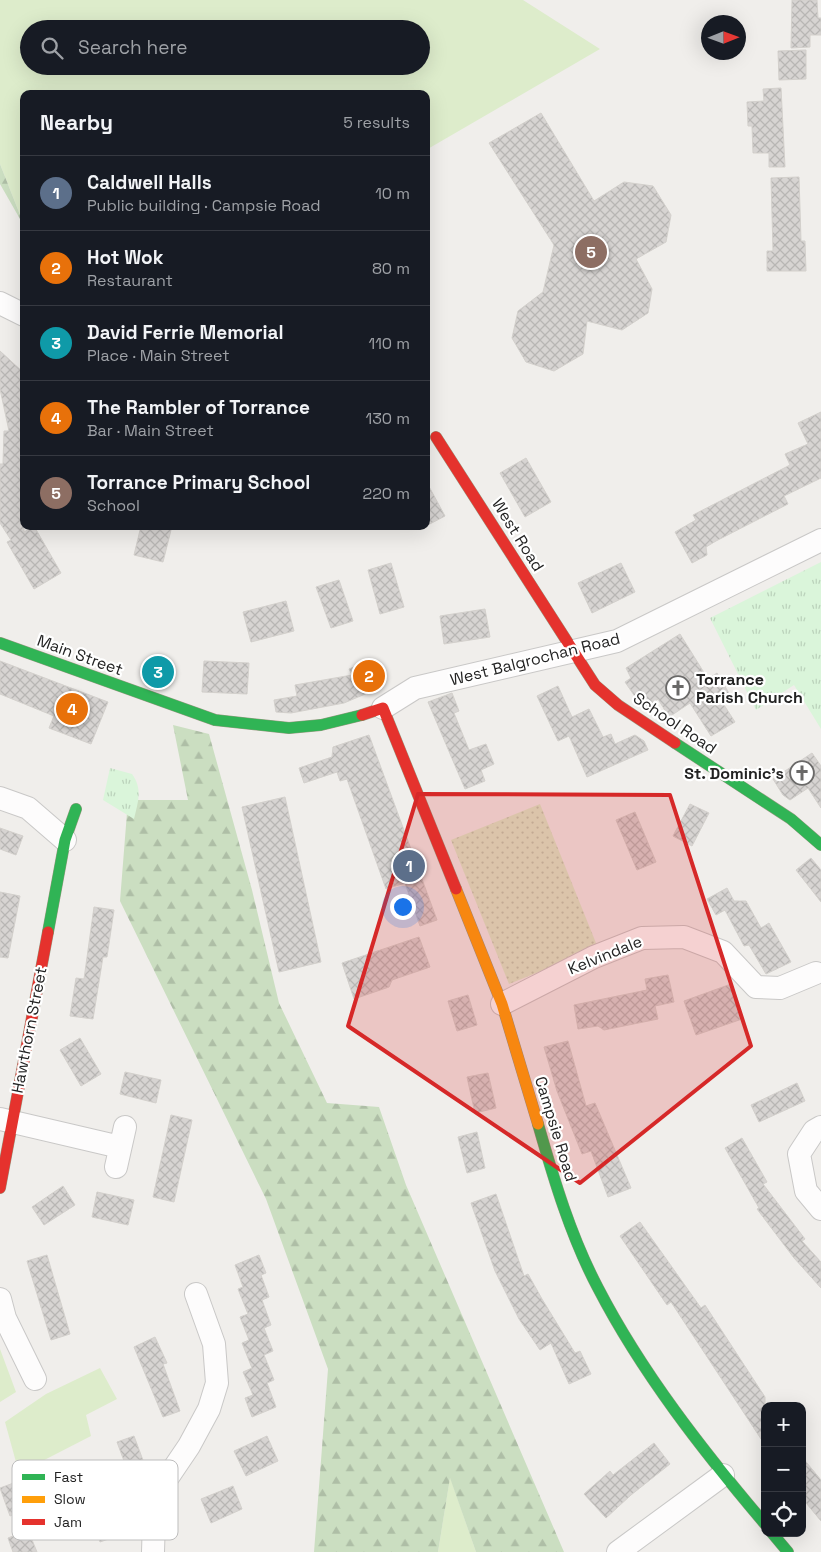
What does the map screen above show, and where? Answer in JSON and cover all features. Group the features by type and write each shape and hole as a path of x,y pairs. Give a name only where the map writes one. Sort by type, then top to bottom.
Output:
{"main road":[{"name":"West Road","path":"436,437 572,651"},
{"name":"Main Street","path":"0,643 215,720 245,725 300,728 335,722 383,708"},
{"name":"School Road","path":"572,651 595,685 618,705 791,819 821,846"},
{"name":"Campsie Road","path":"383,708 502,1004 561,1202 597,1287 633,1351 723,1475 761,1519"},
{"name":"Hawthorn Street","path":"0,1188 6,1120 65,840 76,809"},
{"path":"775,1537 788,1552"}],"street":[{"path":"0,303 20,313"},
{"name":"West Balgrochan Road","path":"383,708 415,688 617,642 821,540"},
{"path":"0,798 28,808 65,840"},
{"name":"Kelvindale","path":"502,1004 594,957 642,938 684,936 723,952 756,987 780,988 816,973"},
{"path":"6,1120 120,1147"},
{"path":"821,1126 814,1131 800,1154 806,1191 821,1208"},
{"path":"178,1462 209,1408 217,1383 214,1344 196,1294"},
{"path":"2,1312 35,1379"},
{"path":"618,1552 723,1475"}],"highlighted area":[{"path":"418,794 670,795 751,1046 580,1183 348,1026"}],"green space":[{"path":"0,0 523,0 600,49 430,148 430,90 20,90 20,215 0,164"},
{"path":"0,164 20,219 0,184"},
{"path":"821,562 821,729 794,685 756,710 710,618"},
{"path":"173,725 209,734 252,890 279,1003 327,1103 379,1107 406,1185 564,1552 476,1552 450,1478 438,1552 314,1552 328,1369 266,1199 120,901 128,800 188,800"},
{"path":"110,768 132,774 138,785 139,796 134,819 103,800"},
{"path":"540,804 598,948 509,984 451,840"},
{"path":"0,1349 16,1392 0,1402"},
{"path":"100,1368 117,1399 86,1415 91,1436 44,1460 15,1460 5,1422 46,1394"},
{"path":"450,1477 476,1552 438,1552"}],"building":[{"path":"792,0 817,0 818,18 821,18 821,35 810,35 810,47 791,48"},
{"path":"806,50 806,79 779,80 778,51"},
{"path":"781,88 785,167 769,167 769,153 753,153 752,126 748,126 747,102 764,101 763,89"},
{"path":"541,113 594,201 624,182 653,186 671,215 666,242 636,259 652,289 648,313 622,330 587,321 583,354 554,371 526,362 512,338 518,311 543,292 554,245 489,143"},
{"path":"799,177 801,241 805,241 806,271 767,271 767,251 773,251 771,178"},
{"path":"0,351 20,369 20,530 24,530 24,532 36,530 61,573 34,589 7,542 11,540 0,523 0,464 3,464 4,431 9,431 0,389"},
{"path":"821,412 821,478 784,496 788,504 706,547 707,555 692,563 675,532 696,520 693,515 790,465 785,454 808,444 798,423"},
{"path":"526,458 551,502 525,517 500,473"},
{"path":"430,488 445,516 430,524"},
{"path":"140,530 171,530 163,562 134,555"},
{"path":"391,563 404,607 380,614 368,570"},
{"path":"621,563 635,592 592,613 578,583"},
{"path":"339,580 353,621 331,628 316,587"},
{"path":"286,601 294,631 251,642 243,612"},
{"path":"485,609 490,637 444,644 440,616"},
{"name":"Torrance Parish Church","path":"680,634 708,679 717,673 733,700 724,705 735,722 711,736 690,703 669,717 658,699 648,706 636,698 625,682 631,678 626,668"},
{"path":"0,661 108,702 91,744 49,728 54,716 0,694"},
{"path":"204,661 249,663 247,694 202,692"},
{"path":"368,661 377,689 344,703 291,713 276,712 274,700 297,696 295,685 352,675 349,669"},
{"path":"558,686 572,717 589,709 603,737 611,734 615,744 635,735 644,741 648,750 587,777 569,736 558,741 537,696"},
{"path":"452,693 459,711 454,713 469,750 486,744 494,764 481,770 485,781 465,789 428,702"},
{"path":"369,735 437,920 420,926 405,883 386,889 347,779 340,781 337,772 304,783 299,768 332,757 333,747"},
{"name":"St. Dominic's","path":"812,753 821,766 821,808 808,788 790,800 783,795 773,779"},
{"path":"285,797 321,962 279,972 242,807"},
{"path":"690,804 709,813 692,846 673,836"},
{"path":"635,812 656,862 637,870 616,820"},
{"path":"0,828 23,836 16,855 0,849"},
{"path":"811,858 821,870 821,902 796,870"},
{"path":"727,888 734,901 746,901 761,928 769,923 791,962 766,974 749,945 744,946 725,910 716,915 707,899"},
{"path":"0,892 20,896 8,958 0,957"},
{"path":"94,907 114,910 107,957 103,957 93,1019 70,1016 76,978 84,979"},
{"path":"419,937 430,967 392,980 389,987 354,999 342,963"},
{"path":"668,975 674,1002 655,1006 658,1019 604,1030 598,1026 578,1029 574,1005 647,990 645,979"},
{"path":"731,984 742,1019 696,1035 684,1001"},
{"path":"468,995 477,1025 457,1031 448,1001"},
{"path":"80,1038 101,1074 81,1086 60,1050"},
{"path":"568,1041 586,1106 595,1103 631,1188 608,1197 591,1151 582,1154 557,1091 544,1047"},
{"path":"125,1072 161,1080 156,1103 120,1094"},
{"path":"488,1073 496,1108 475,1113 467,1077"},
{"path":"797,1083 805,1101 759,1122 751,1105"},
{"path":"171,1115 192,1120 174,1202 153,1197"},
{"path":"477,1132 485,1168 467,1173 458,1137"},
{"path":"742,1138 767,1182 763,1184 805,1239 802,1241 821,1262 821,1288 794,1258 757,1209 759,1208 725,1148"},
{"path":"63,1186 75,1205 44,1225 32,1207"},
{"path":"97,1192 134,1200 128,1225 92,1217"},
{"path":"496,1194 524,1276 528,1274 575,1353 580,1351 591,1374 569,1384 551,1343 540,1350 519,1319 495,1271 471,1203"},
{"path":"640,1222 701,1308 705,1305 765,1397 765,1402 761,1402 761,1439 671,1302 667,1305 620,1236"},
{"path":"47,1255 70,1334 51,1340 27,1261"},
{"path":"259,1255 266,1273 261,1275 269,1297 262,1300 271,1325 264,1328 273,1351 264,1355 274,1380 267,1383 276,1407 252,1417 245,1398 253,1395 243,1372 252,1368 242,1343 249,1340 240,1317 248,1314 238,1289 243,1287 235,1265"},
{"path":"155,1337 167,1363 163,1364 180,1411 163,1417 134,1347"},
{"path":"134,1436 143,1460 124,1460 117,1442"},
{"path":"267,1436 278,1461 246,1476 234,1451"},
{"path":"654,1443 670,1464 606,1518 584,1494 610,1471 613,1475"},
{"path":"806,1462 821,1480 821,1521 806,1503"},
{"path":"12,1484 12,1515 10,1516 0,1488"},
{"path":"233,1486 242,1509 211,1523 201,1499"},
{"path":"12,1536 12,1540 32,1540 37,1552 13,1552 8,1538"}],"traffic: fast":[{"path":"0,643 215,720 289,728 321,725 362,715"},
{"path":"675,743 791,819 821,845"},
{"path":"48,932 65,840 76,809"},
{"path":"538,1124 557,1187 579,1249 615,1320 675,1410 761,1519"},
{"path":"775,1537 788,1552"}],"traffic: slow":[{"path":"456,889 502,1004 538,1124"}],"traffic: jam":[{"path":"436,437 595,685 618,705 675,743"},
{"path":"362,715 383,708 456,889"},
{"path":"0,1188 48,932"}],"place":[{"name":"Torrance Primary School","path":"591,252"},
{"name":"David Ferrie Memorial","path":"158,672"},
{"name":"Hot Wok","path":"369,676"},
{"name":"Torrance Parish Church","path":"678,688"},
{"name":"The Rambler of Torrance","path":"72,709"},
{"name":"St. Dominic's","path":"802,773"},
{"name":"Caldwell Halls","path":"409,866"}]}
